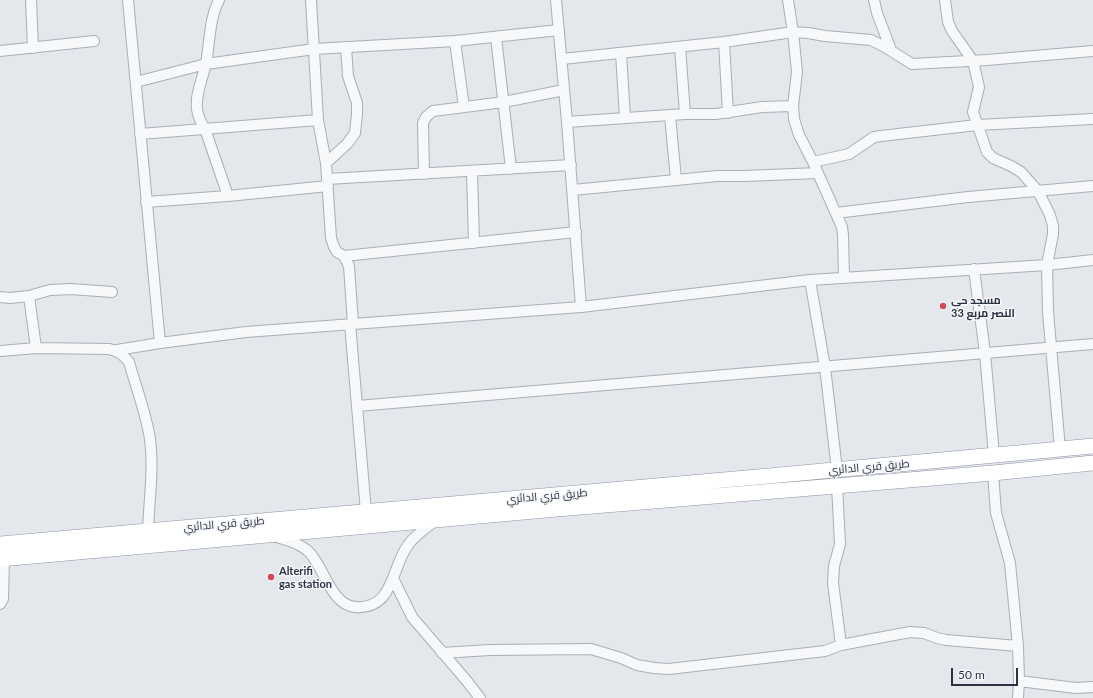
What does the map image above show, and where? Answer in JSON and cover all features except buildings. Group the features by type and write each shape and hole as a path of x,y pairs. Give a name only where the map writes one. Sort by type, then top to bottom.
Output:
{"highway":[{"name":"طريق قري الدائري","path":"0,544 1093,446"},
{"name":"طريق قري الدائري","path":"2,559 1093,463"}],"street":[{"path":"31,0 33,48"},
{"path":"128,0 160,343"},
{"path":"219,0 213,14 206,64 197,98 197,109 228,196"},
{"path":"311,0 318,120 326,163 331,238 337,252 344,256 349,266 351,324 366,512"},
{"path":"556,0 571,165 581,307"},
{"path":"788,0 797,72 793,106 794,119 799,135 813,162 842,227 844,278"},
{"path":"874,0 877,13 891,50"},
{"path":"945,0 948,22 952,31 974,61 979,83 973,112 989,156 1016,168 1021,172 1038,191 1050,215 1053,226 1053,234 1047,265 1048,312 1060,449"},
{"path":"136,82 206,64 314,49 454,41 559,30"},
{"path":"562,59 724,42 793,32 871,40 891,50 912,64 974,61 1093,51"},
{"path":"496,37 511,169"},
{"path":"0,51 94,41"},
{"path":"454,41 464,107"},
{"path":"724,42 728,113"},
{"path":"326,163 347,144 355,133 357,103 348,76 346,47"},
{"path":"680,47 685,114"},
{"path":"620,53 625,118"},
{"path":"424,174 423,123 426,117 433,111 504,102 564,90"},
{"path":"567,122 685,114 728,113 762,107 793,106"},
{"path":"670,116 676,179"},
{"path":"813,162 849,154 874,137 977,126 1093,119"},
{"path":"140,134 318,120"},
{"path":"146,202 228,196 327,182 424,174 571,165"},
{"path":"472,171 474,243"},
{"path":"573,190 716,176 818,173"},
{"path":"836,213 940,200 1093,186"},
{"path":"344,256 576,232"},
{"path":"0,351 36,348 116,350 246,332 581,307 810,280 1047,265 1093,260"},
{"path":"974,269 985,353 994,455"},
{"path":"810,280 825,367 837,470"},
{"path":"0,297 10,298 29,296 50,290 71,288 112,292"},
{"path":"29,296 36,348"},
{"path":"357,406 1093,344"},
{"path":"116,350 124,355 129,362 147,423 150,439 151,469 148,531"},
{"path":"993,473 996,513 1010,563 1018,646 1018,698"},
{"path":"837,485 840,544 834,566 833,583 841,644"},
{"path":"269,535 289,541 309,552 316,560 335,594 342,602 350,607 360,608 380,600 388,591 398,562 407,546 417,535 437,520"},
{"path":"0,604 3,599 2,559"},
{"path":"393,578 412,617 480,698"},
{"path":"442,653 490,650 591,649 637,664 654,668 669,669 825,651 841,644 910,632 917,632 946,640 1018,646"},
{"path":"1019,682 1076,693 1093,687"}],"place":[{"name":"مسجد حي النصر مربع 33","path":"943,306"},
{"name":"Alterifi gas station","path":"271,577"}]}
